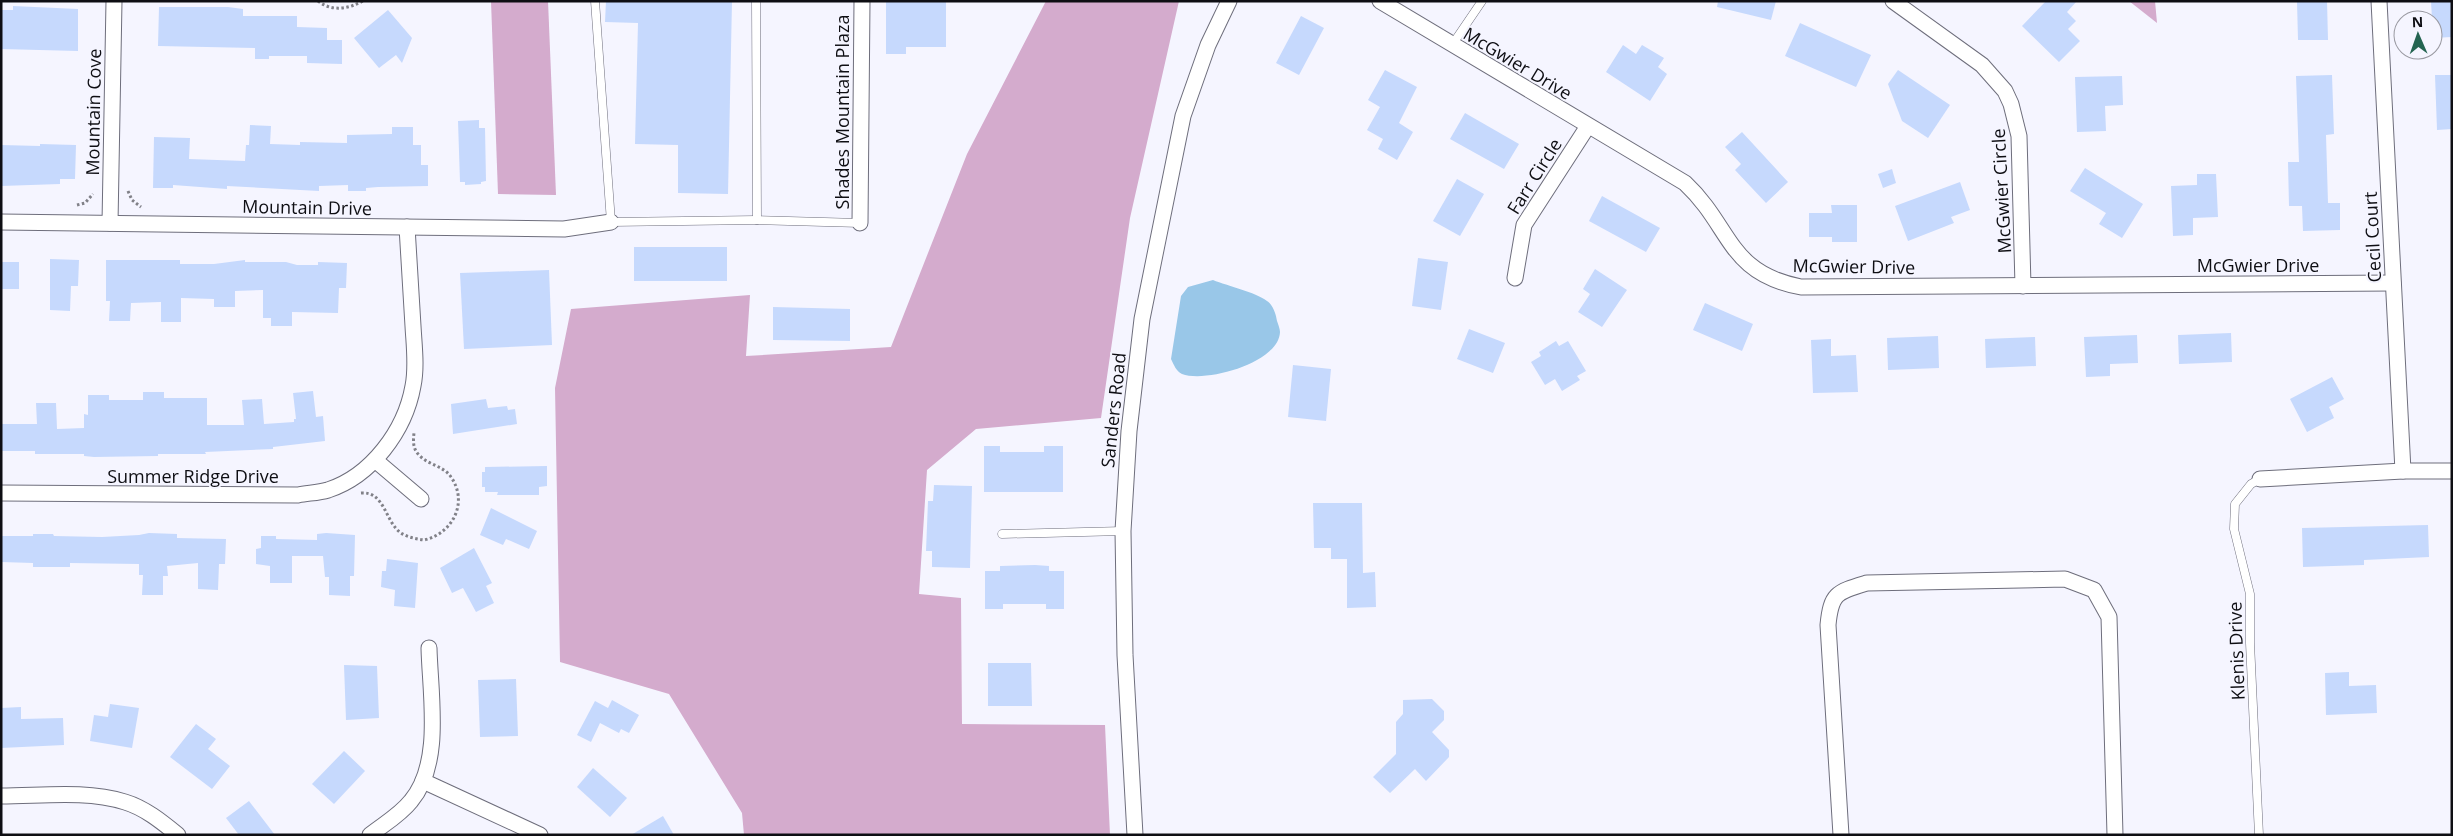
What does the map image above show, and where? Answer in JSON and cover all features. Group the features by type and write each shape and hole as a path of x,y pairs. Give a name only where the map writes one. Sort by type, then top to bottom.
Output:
{"street":[{"name":"Mountain Cove","path":"110,223 114,1"},
{"name":"Shades Mountain Plaza","path":"860,223 862,1"},
{"name":"Sanders Road","path":"1135,835 1125,655 1123,531 1126,467 1134,386 1142,320 1183,116 1208,45 1229,1"},
{"name":"McGwier Drive","path":"1380,1 1686,184 1706,204 1732,247 1746,263 1781,283 1801,287 2393,284"},
{"name":"McGwier Circle","path":"1893,1 1982,65 1999,83 2011,104 2019,136 2023,286"},
{"name":"Cecil Court","path":"2379,1 2403,471"},
{"name":"Farr Circle","path":"1515,278 1524,225 1588,126"},
{"name":"Mountain Drive","path":"1,222 564,229 611,222"},
{"name":"Summer Ridge Drive","path":"1,493 298,495 328,490 369,467 401,419 414,385 407,227"},
{"path":"375,460 421,500"},
{"path":"2260,479 2403,471 2452,471"},
{"path":"1841,835 1828,625 1830,604 1842,590 1867,583 2065,579 2094,590 2109,617 2115,835"},
{"path":"370,835 398,814 412,800 423,781 430,760 429,648"},
{"path":"423,781 540,835"},
{"path":"1,796 89,796 126,802 158,818 178,835"}],"lane":[{"path":"595,1 611,222 757,220 860,223"},
{"path":"756,1 757,220"},
{"path":"1452,45 1482,1"},
{"name":"Klenis Drive","path":"2259,835 2250,643 2250,594 2234,529 2235,504 2251,484 2260,479"},
{"path":"1002,534 1123,531"}],"path":[{"path":"318,1 324,6 339,9 363,1"},
{"path":"127,186 132,200 147,209"},
{"path":"71,206 85,203 95,190"}],"shaded area":[{"path":"491,1 548,1 556,195 498,194"},
{"path":"1046,1 1179,1 1130,218 1101,418 976,429 927,470 919,594 961,598 962,724 1105,725 1110,835 744,835 742,813 669,694 560,662 555,388 571,309 750,295 746,356 891,347 967,154"},
{"path":"2129,1 2155,1 2157,23"}],"water":[{"path":"1213,280 1256,295 1269,303 1273,307 1280,332 1276,343 1268,353 1240,368 1207,376 1182,374 1177,370 1171,359 1181,296 1188,287"}],"building":[{"path":"606,1 732,1 728,194 678,193 678,145 635,144 638,23 605,22"},
{"path":"886,1 946,1 946,47 906,47 906,54 886,54"},
{"path":"1718,1 1776,1 1771,20 1717,7"},
{"path":"2046,1 2077,1 2067,12 2076,21 2068,29 2080,41 2059,62 2022,26"},
{"path":"2297,1 2327,1 2328,40 2298,40"},
{"path":"2431,1 2452,1 2452,37 2443,37 2443,10 2431,10"},
{"path":"13,6 78,9 78,51 1,49 1,10 13,10"},
{"path":"159,7 228,7 243,9 243,16 297,16 297,27 327,28 327,40 342,40 342,64 307,63 307,56 269,56 269,59 255,59 255,48 158,46"},
{"path":"388,10 412,38 402,63 396,55 379,68 354,38"},
{"path":"1301,16 1324,28 1299,75 1276,63"},
{"path":"1800,23 1871,55 1856,87 1785,56"},
{"path":"1623,45 1636,54 1642,45 1664,58 1658,67 1667,74 1650,101 1606,72"},
{"path":"1385,70 1417,87 1399,123 1413,132 1397,160 1378,149 1383,139 1367,130 1380,107 1368,100"},
{"path":"1898,70 1950,105 1928,138 1902,121 1888,84"},
{"path":"2332,75 2334,134 2326,135 2328,203 2340,203 2340,230 2303,231 2302,206 2289,206 2288,162 2299,162 2296,76"},
{"path":"2435,75 2452,75 2452,129 2437,130"},
{"path":"2122,76 2123,105 2105,106 2106,131 2077,132 2075,77"},
{"path":"1465,113 1519,144 1504,169 1450,139"},
{"path":"479,120 479,128 485,128 486,181 481,182 481,184 465,185 465,182 460,182 458,121"},
{"path":"250,125 271,126 270,144 300,145 300,142 347,143 347,135 392,134 392,127 413,127 413,145 421,145 421,165 428,165 428,186 378,187 366,188 366,191 348,191 348,185 319,186 319,191 227,186 227,189 173,185 173,188 153,188 154,137 190,138 189,159 245,161 246,145 249,145"},
{"path":"1742,132 1788,182 1766,203 1735,170 1741,164 1725,147"},
{"path":"40,144 76,145 75,179 60,179 60,184 1,186 1,145 40,146"},
{"path":"2085,168 2143,204 2122,238 2099,224 2106,213 2070,191"},
{"path":"1892,169 1896,183 1883,188 1878,174"},
{"path":"2197,174 2216,174 2218,217 2193,218 2193,235 2173,236 2171,186 2197,185"},
{"path":"1457,179 1484,194 1460,236 1433,221"},
{"path":"1960,182 1970,210 1951,217 1954,223 1908,241 1895,206"},
{"path":"1602,196 1660,228 1646,252 1589,221"},
{"path":"1831,205 1857,205 1857,242 1832,242 1832,237 1809,237 1809,213 1832,213"},
{"path":"634,247 727,247 727,281 634,281"},
{"path":"1418,258 1448,262 1441,310 1412,306"},
{"path":"50,259 79,260 78,286 71,286 70,311 50,310"},
{"path":"106,260 180,260 180,264 214,264 245,260 245,262 286,262 297,265 318,265 318,262 347,263 346,288 339,288 338,313 292,312 292,326 271,326 271,318 263,318 263,290 235,291 235,307 214,307 214,299 181,298 181,322 161,322 161,302 131,303 130,321 109,321 110,301 106,301"},
{"path":"1,262 19,262 19,289 1,289"},
{"path":"1595,269 1627,290 1602,327 1578,312 1590,294 1583,289"},
{"path":"549,270 552,345 464,349 460,273"},
{"path":"1705,303 1753,324 1742,351 1693,330"},
{"path":"773,307 850,309 850,341 773,340"},
{"path":"1469,329 1505,343 1493,373 1457,359"},
{"path":"2231,333 2232,362 2179,364 2178,335"},
{"path":"2137,335 2138,363 2110,364 2110,376 2086,377 2084,337"},
{"path":"1938,336 1939,368 1888,370 1887,338"},
{"path":"2035,337 2036,366 1986,368 1985,339"},
{"path":"1831,339 1831,356 1856,355 1858,392 1813,393 1811,340"},
{"path":"1556,341 1559,346 1568,341 1586,371 1577,376 1580,380 1562,391 1555,379 1545,385 1531,362 1541,356 1539,352"},
{"path":"1293,365 1331,369 1326,421 1288,417"},
{"path":"2332,377 2344,399 2329,407 2334,418 2307,432 2290,399"},
{"path":"313,391 316,417 323,416 325,441 273,447 273,449 205,452 206,454 158,454 158,456 94,457 84,456 84,454 35,454 35,451 1,451 1,424 37,424 36,403 56,403 57,429 84,428 84,414 88,415 88,395 109,395 109,400 143,400 143,392 164,392 164,398 207,398 207,425 244,425 242,400 262,399 264,424 294,422 294,419 296,419 293,393"},
{"path":"486,399 488,408 507,406 508,410 515,409 517,424 453,434 451,404"},
{"path":"984,446 1000,446 1000,452 1044,452 1044,446 1063,446 1063,492 984,492"},
{"path":"547,466 547,486 539,487 539,495 497,495 498,492 485,492 485,487 482,487 482,472 485,472 485,467"},
{"path":"934,485 972,486 970,568 932,567 932,551 926,551 928,501 933,501"},
{"path":"1313,503 1362,503 1363,573 1375,572 1376,607 1347,608 1347,559 1331,559 1331,548 1314,548"},
{"path":"491,508 537,531 529,549 506,539 503,545 480,535"},
{"path":"2428,525 2429,557 2364,560 2364,565 2303,567 2302,528"},
{"path":"149,533 177,534 177,538 226,539 225,564 219,564 218,590 198,589 198,563 167,566 168,576 163,576 163,595 142,595 143,575 139,575 139,564 70,563 70,567 33,567 33,563 1,562 1,536 53,534 54,536 102,537"},
{"path":"317,534 355,535 354,576 350,576 350,596 329,595 329,577 325,577 323,556 292,556 292,583 270,583 270,566 256,564 256,549 261,548 261,536 276,536 276,539 317,540"},
{"path":"474,548 492,583 486,586 494,603 476,612 463,588 452,593 440,568"},
{"path":"387,559 418,563 415,608 394,606 395,590 381,587 382,571 386,571"},
{"path":"1000,566 1049,566 1049,571 1064,571 1064,609 1046,609 1046,604 1003,604 1003,609 985,609 985,571 1000,571"},
{"path":"988,663 1031,663 1032,706 988,706"},
{"path":"344,665 377,666 379,718 346,720"},
{"path":"2349,672 2349,686 2376,685 2377,713 2326,715 2325,673"},
{"path":"516,679 518,736 480,737 478,680"},
{"path":"1432,699 1444,711 1444,720 1432,732 1449,750 1449,757 1426,781 1415,769 1390,793 1373,777 1396,754 1396,722 1403,714 1403,700"},
{"path":"612,700 639,715 629,733 621,729 619,733 600,723 591,742 577,735 595,701 608,708"},
{"path":"110,704 139,708 132,748 90,741 94,715 108,717"},
{"path":"21,707 21,719 63,718 64,745 1,748 1,708"},
{"path":"196,724 216,739 208,749 230,766 212,789 170,757"},
{"path":"344,751 365,771 334,804 312,784"},
{"path":"593,768 627,798 610,817 577,787"},
{"path":"249,801 275,835 239,835 226,818"},
{"path":"663,816 674,835 631,835"}]}
